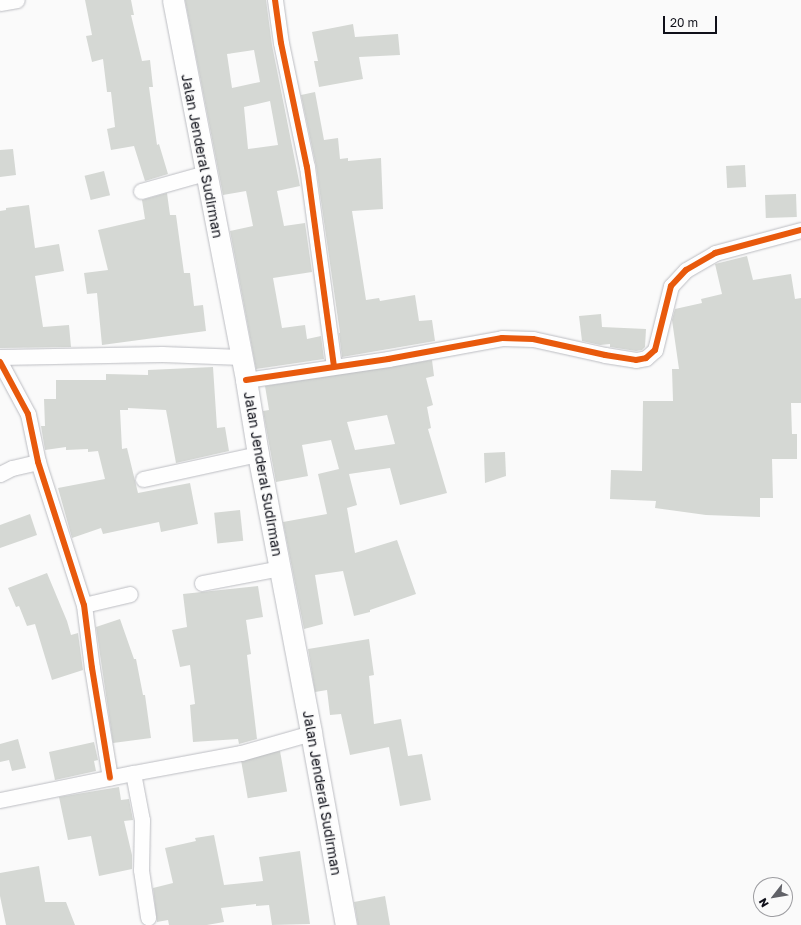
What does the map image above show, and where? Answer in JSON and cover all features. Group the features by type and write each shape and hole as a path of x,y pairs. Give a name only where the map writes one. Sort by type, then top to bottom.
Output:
{"main road":[{"name":"Jalan Jenderal Sudirman","path":"172,0 246,380 258,454 312,733 346,925"}],"street":[{"path":"0,3 17,0"},
{"path":"274,0 281,43 307,167 334,366"},
{"path":"141,191 205,173"},
{"path":"246,380 388,359 502,338 533,339 620,358 636,360 646,358 655,350 671,286 686,270 715,253 801,230"},
{"path":"0,357 162,354 241,357"},
{"path":"0,362 28,414 38,462 84,605 92,668 110,778"},
{"path":"143,479 258,454"},
{"path":"0,474 12,468 38,462"},
{"path":"202,583 280,568"},
{"path":"84,605 130,594"},
{"path":"0,800 241,753 312,733"},
{"path":"133,773 142,820 141,870 148,917"}],"building":[{"path":"85,0 131,0 134,15 131,15 142,61 150,60 153,87 149,87 157,145 159,144 168,174 145,181 134,146 111,150 107,129 115,127 111,92 107,92 103,59 92,62 86,36 92,35"},
{"path":"185,0 266,0 272,45 300,186 277,191 284,226 305,223 312,272 273,278 282,328 305,325 307,339 321,336 324,359 256,369 230,231 253,226 246,191 223,195","holes":["254,50 260,82 232,88 227,54","270,101 278,145 248,149 244,107"]},
{"path":"353,24 355,37 398,34 400,55 359,57 363,79 319,87 314,61 318,61 312,32"},
{"path":"315,92 324,140 338,138 340,159 348,158 348,161 381,158 383,209 352,211 366,300 379,298 380,301 415,295 419,321 432,320 435,341 342,357 340,333 316,166 301,95"},
{"path":"13,149 16,175 0,177 0,150"},
{"path":"745,165 746,187 727,188 726,166"},
{"path":"104,171 110,195 91,200 85,176"},
{"path":"167,193 170,215 176,215 184,273 190,273 194,306 203,305 206,331 102,345 97,293 87,294 84,273 108,270 98,230 145,219 142,200"},
{"path":"796,194 797,217 766,218 765,195"},
{"path":"29,205 35,248 59,244 64,271 35,276 43,327 69,325 71,347 0,348 0,211 6,210 6,208"},
{"path":"747,256 753,280 791,274 795,299 801,298 801,403 791,403 792,434 797,434 797,459 772,459 773,498 760,498 760,517 706,515 655,508 656,501 610,499 611,470 642,471 643,401 673,401 672,369 679,369 672,320 675,309 702,303 701,299 722,294 715,264"},
{"path":"601,314 602,327 646,329 645,347 642,350 636,351 610,347 610,344 600,345 582,341 579,316"},
{"path":"432,360 434,376 426,378 433,405 427,407 431,428 428,429 447,493 400,505 390,468 349,474 357,505 347,508 355,553 397,540 416,594 370,610 370,612 354,616 343,571 315,575 323,624 304,629 283,522 327,514 318,474 339,469 331,440 302,445 308,476 276,482 263,411 269,410 265,386","holes":["387,415 395,444 355,450 347,422"]},
{"path":"213,367 217,428 225,427 229,451 176,463 166,410 128,408 128,410 120,410 122,449 127,448 138,493 190,483 198,524 161,532 159,522 103,534 101,528 72,538 58,488 105,479 98,451 88,452 88,449 66,450 66,447 45,450 41,426 45,426 44,399 56,399 56,380 106,380 106,374 148,375 148,370"},
{"path":"505,452 506,476 485,483 484,453"},
{"path":"240,510 243,541 217,544 214,513"},
{"path":"30,514 37,535 0,548 0,525"},
{"path":"47,573 67,621 71,635 78,633 83,670 52,680 35,624 27,626 19,606 16,607 8,588"},
{"path":"258,586 263,617 246,620 251,654 247,655 257,739 239,744 238,739 193,742 190,705 195,704 190,665 180,667 172,630 187,627 183,594"},
{"path":"120,619 134,659 136,659 143,695 145,695 151,738 113,743 96,627"},
{"path":"369,639 374,675 369,676 374,724 401,719 408,756 422,754 431,800 400,806 389,747 350,755 341,714 330,715 327,690 315,692 308,649"},
{"path":"18,739 26,768 12,771 9,760 0,762 0,744"},
{"path":"94,742 98,760 94,761 96,771 55,780 49,752"},
{"path":"280,751 287,791 248,798 241,758"},
{"path":"119,787 121,800 129,799 133,820 124,821 132,855 132,869 99,876 91,836 68,840 59,797"},
{"path":"214,835 224,885 263,881 259,857 300,851 310,924 272,925 269,905 256,906 256,904 221,908 224,922 207,925 169,925 168,920 157,922 153,888 173,883 165,848 196,841 195,838"},
{"path":"39,866 45,902 66,902 75,925 6,925 0,896 0,873"},
{"path":"385,896 390,925 358,925 354,902"}],"cycle path":[{"path":"275,0 281,43 307,167 334,366"},
{"path":"246,380 388,359 502,338 533,339 605,355 636,360 646,358 655,350 671,286 686,270 715,253 801,230"},
{"path":"0,362 28,414 38,462 84,605 92,668 110,778"}]}
